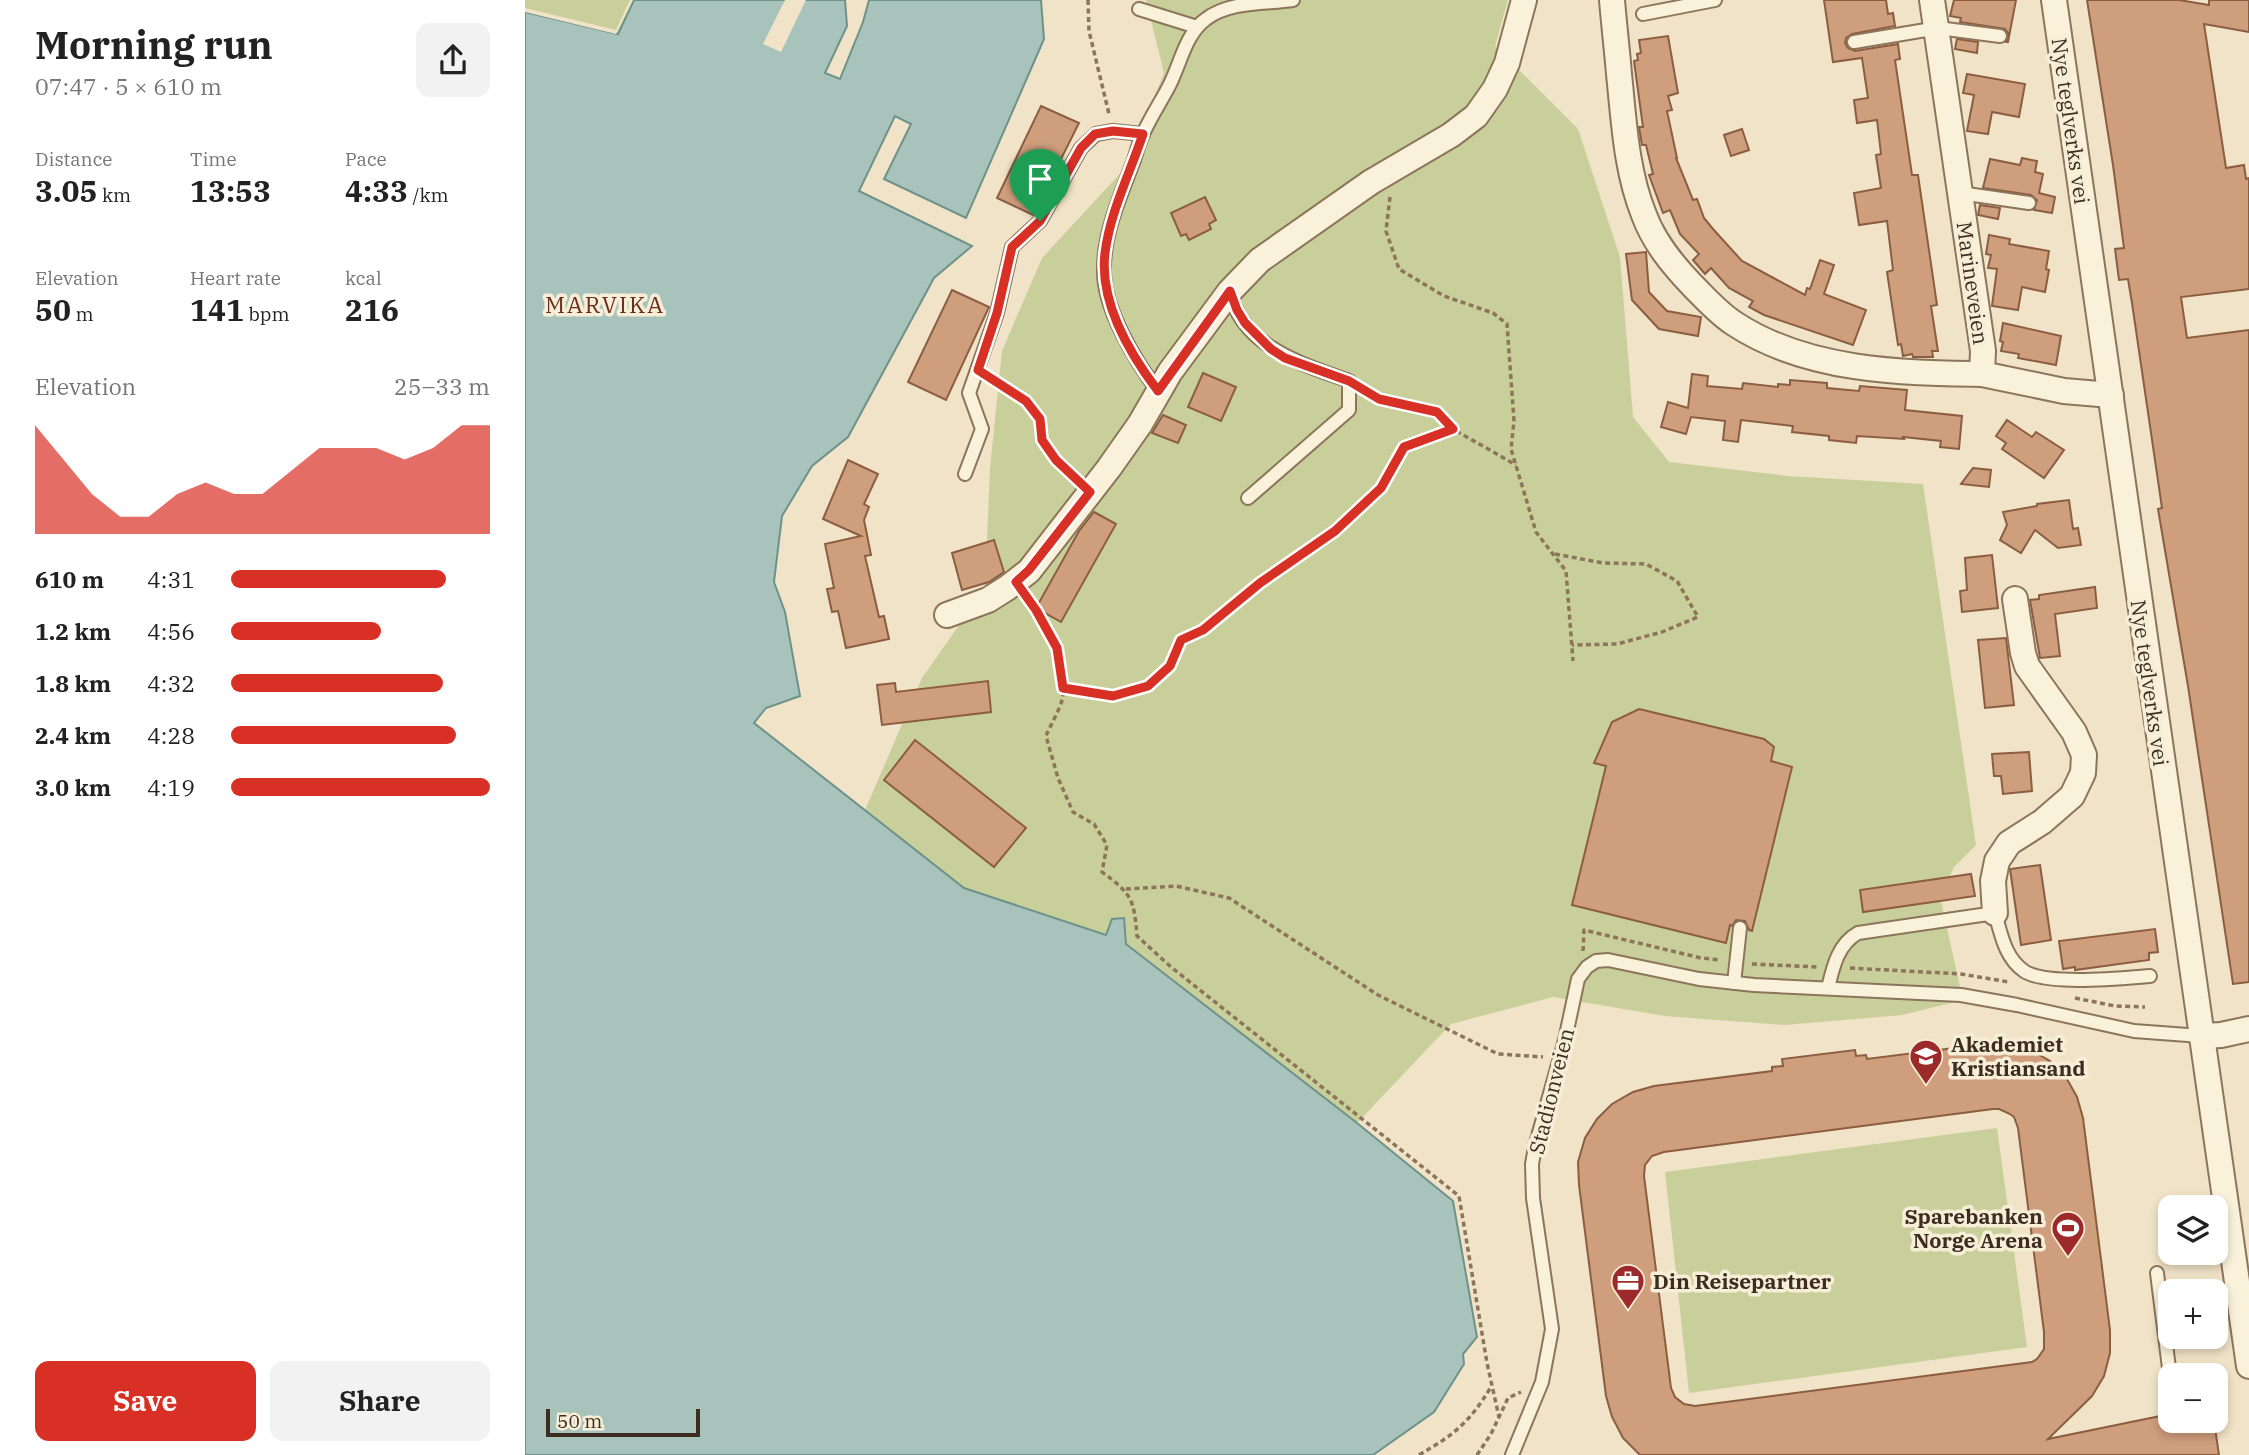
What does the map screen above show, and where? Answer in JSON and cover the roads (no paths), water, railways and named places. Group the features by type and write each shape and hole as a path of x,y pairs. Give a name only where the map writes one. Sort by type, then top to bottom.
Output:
{"street":[{"path":"947,615 988,600 1029,570 1140,424 1158,391 1230,291 1260,260 1338,204 1451,135 1476,116 1495,89 1507,63 1524,0"},
{"name":"Marineveien","path":"1612,0 1626,147 1644,216 1661,248 1707,300 1735,324 1803,355 1836,363 1909,373 1982,374 2064,391 2111,395"},
{"name":"Marineveien","path":"1933,0 1983,351 1982,374"},
{"name":"Nye teglverks vei","path":"2054,0 2249,1366"},
{"path":"1995,913 1993,881 1997,861 2009,843 2042,822 2072,796 2083,773 2084,755 2074,732 2027,666 2015,599"},
{"name":"Stadionveien","path":"2201,1036 2249,1029"}],"lane":[{"path":"1158,391 1142,370 1113,309 1104,274 1109,231 1143,134 1197,27 1221,10 1293,0"},
{"path":"1643,14 1715,0"},
{"path":"1139,9 1197,27"},
{"path":"1854,42 1938,28 2000,36"},
{"path":"965,474 982,429 969,393 997,313 1012,247 1040,221 1081,148 1095,134 1113,131 1143,134"},
{"name":"Marineveien","path":"1960,193 2029,203"},
{"path":"1230,291 1245,323 1271,349 1285,358 1349,381 1349,410 1248,498"},
{"path":"1828,988 1833,967 1843,947 1858,933 1995,913 2007,950 2016,964 2029,974 2050,979 2150,976"},
{"path":"1734,983 1740,928"},
{"name":"Stadionveien","path":"1512,1455 1542,1382 1552,1329 1537,1230 1532,1164 1578,979 1587,967 1596,961 1608,960 1699,979 1734,983 1961,995 2017,1004 2108,1027 2201,1036"},
{"path":"2157,1273 2169,1363"}],"water":[{"path":"634,0 845,0 847,26 825,73 840,79 869,0 1041,0 1044,39 966,218 884,179 911,124 895,116 859,191 972,246 934,278 848,437 812,466 782,516 774,582 785,612 800,696 766,708 754,723 964,888 1106,935 1112,919 1124,918 1126,944 1453,1201 1477,1337 1463,1354 1464,1364 1434,1412 1373,1455 525,1455 525,12 618,34"}],"place":[{"name":"Akademiet Kristiansand","path":"1926,1086"},
{"name":"Sparebanken Norge Arena","path":"2068,1258"},
{"name":"Din Reisepartner","path":"1628,1311"}],"district":[{"name":"MARVIKA","path":"605,304"}]}
